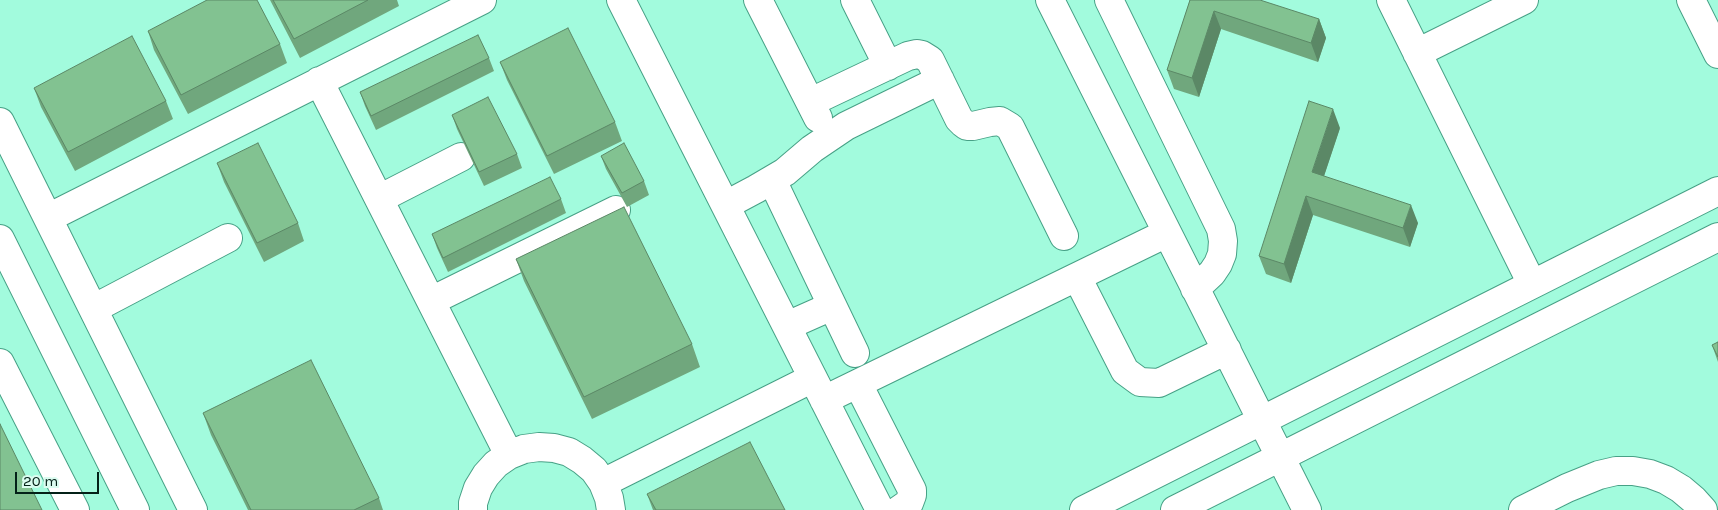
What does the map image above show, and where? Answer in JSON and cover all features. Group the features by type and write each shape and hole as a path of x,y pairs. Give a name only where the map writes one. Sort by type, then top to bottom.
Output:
{"street":[{"path":"48,218 482,0"},
{"path":"622,0 880,510"},
{"path":"758,0 828,137"},
{"path":"855,0 888,66"},
{"path":"1050,0 1307,510"},
{"path":"1109,0 1221,229 1224,241 1218,264 1212,273 1195,288"},
{"path":"1391,0 1532,284"},
{"path":"1417,53 1524,0"},
{"path":"1691,0 1718,54"},
{"path":"810,102 912,55 922,55 930,60 959,119 963,123 973,126 1000,121 1010,127 1064,236"},
{"path":"726,205 772,180 828,137 846,126 940,80"},
{"path":"319,81 509,455"},
{"path":"0,122 193,510"},
{"path":"379,199 461,157"},
{"path":"772,180 855,353"},
{"path":"1084,510 1718,191"},
{"path":"431,301 616,210"},
{"path":"603,483 819,389 858,384 1167,233"},
{"path":"1175,510 1718,236"},
{"path":"93,309 228,238"},
{"path":"0,239 135,510"},
{"path":"1077,277 1124,371 1140,382 1159,383 1227,350"},
{"path":"787,326 832,306"},
{"path":"0,363 75,510"},
{"path":"858,384 912,490 909,503 899,510"},
{"path":"473,510 473,503 478,488 496,464 509,455 524,449 539,447 569,452 594,470 603,483 611,510"},
{"path":"1523,510 1566,488 1599,475 1616,471 1633,471 1650,474 1666,480 1681,489 1703,510"}],"building":[{"path":"207,0 257,0 280,44 181,95 148,31"},
{"path":"273,0 368,0 294,39"},
{"path":"1190,0 1260,0 1319,19 1311,43 1214,11 1192,78 1167,70"},
{"path":"568,28 615,122 547,156 500,62"},
{"path":"478,35 489,58 371,116 360,92"},
{"path":"132,36 166,101 68,152 34,88"},
{"path":"488,97 517,154 479,172 452,115"},
{"path":"1309,101 1333,109 1312,172 1411,205 1403,228 1306,196 1284,264 1259,256"},
{"path":"258,143 298,223 257,243 217,163"},
{"path":"624,143 644,181 622,193 601,156"},
{"path":"550,177 561,199 443,258 432,234"},
{"path":"624,207 692,344 584,397 516,259"},
{"path":"1718,342 1718,357 1712,345"},
{"path":"311,360 379,498 354,510 251,510 203,413"},
{"path":"0,424 42,510 0,510"},
{"path":"750,442 785,510 656,510 647,494"}]}
